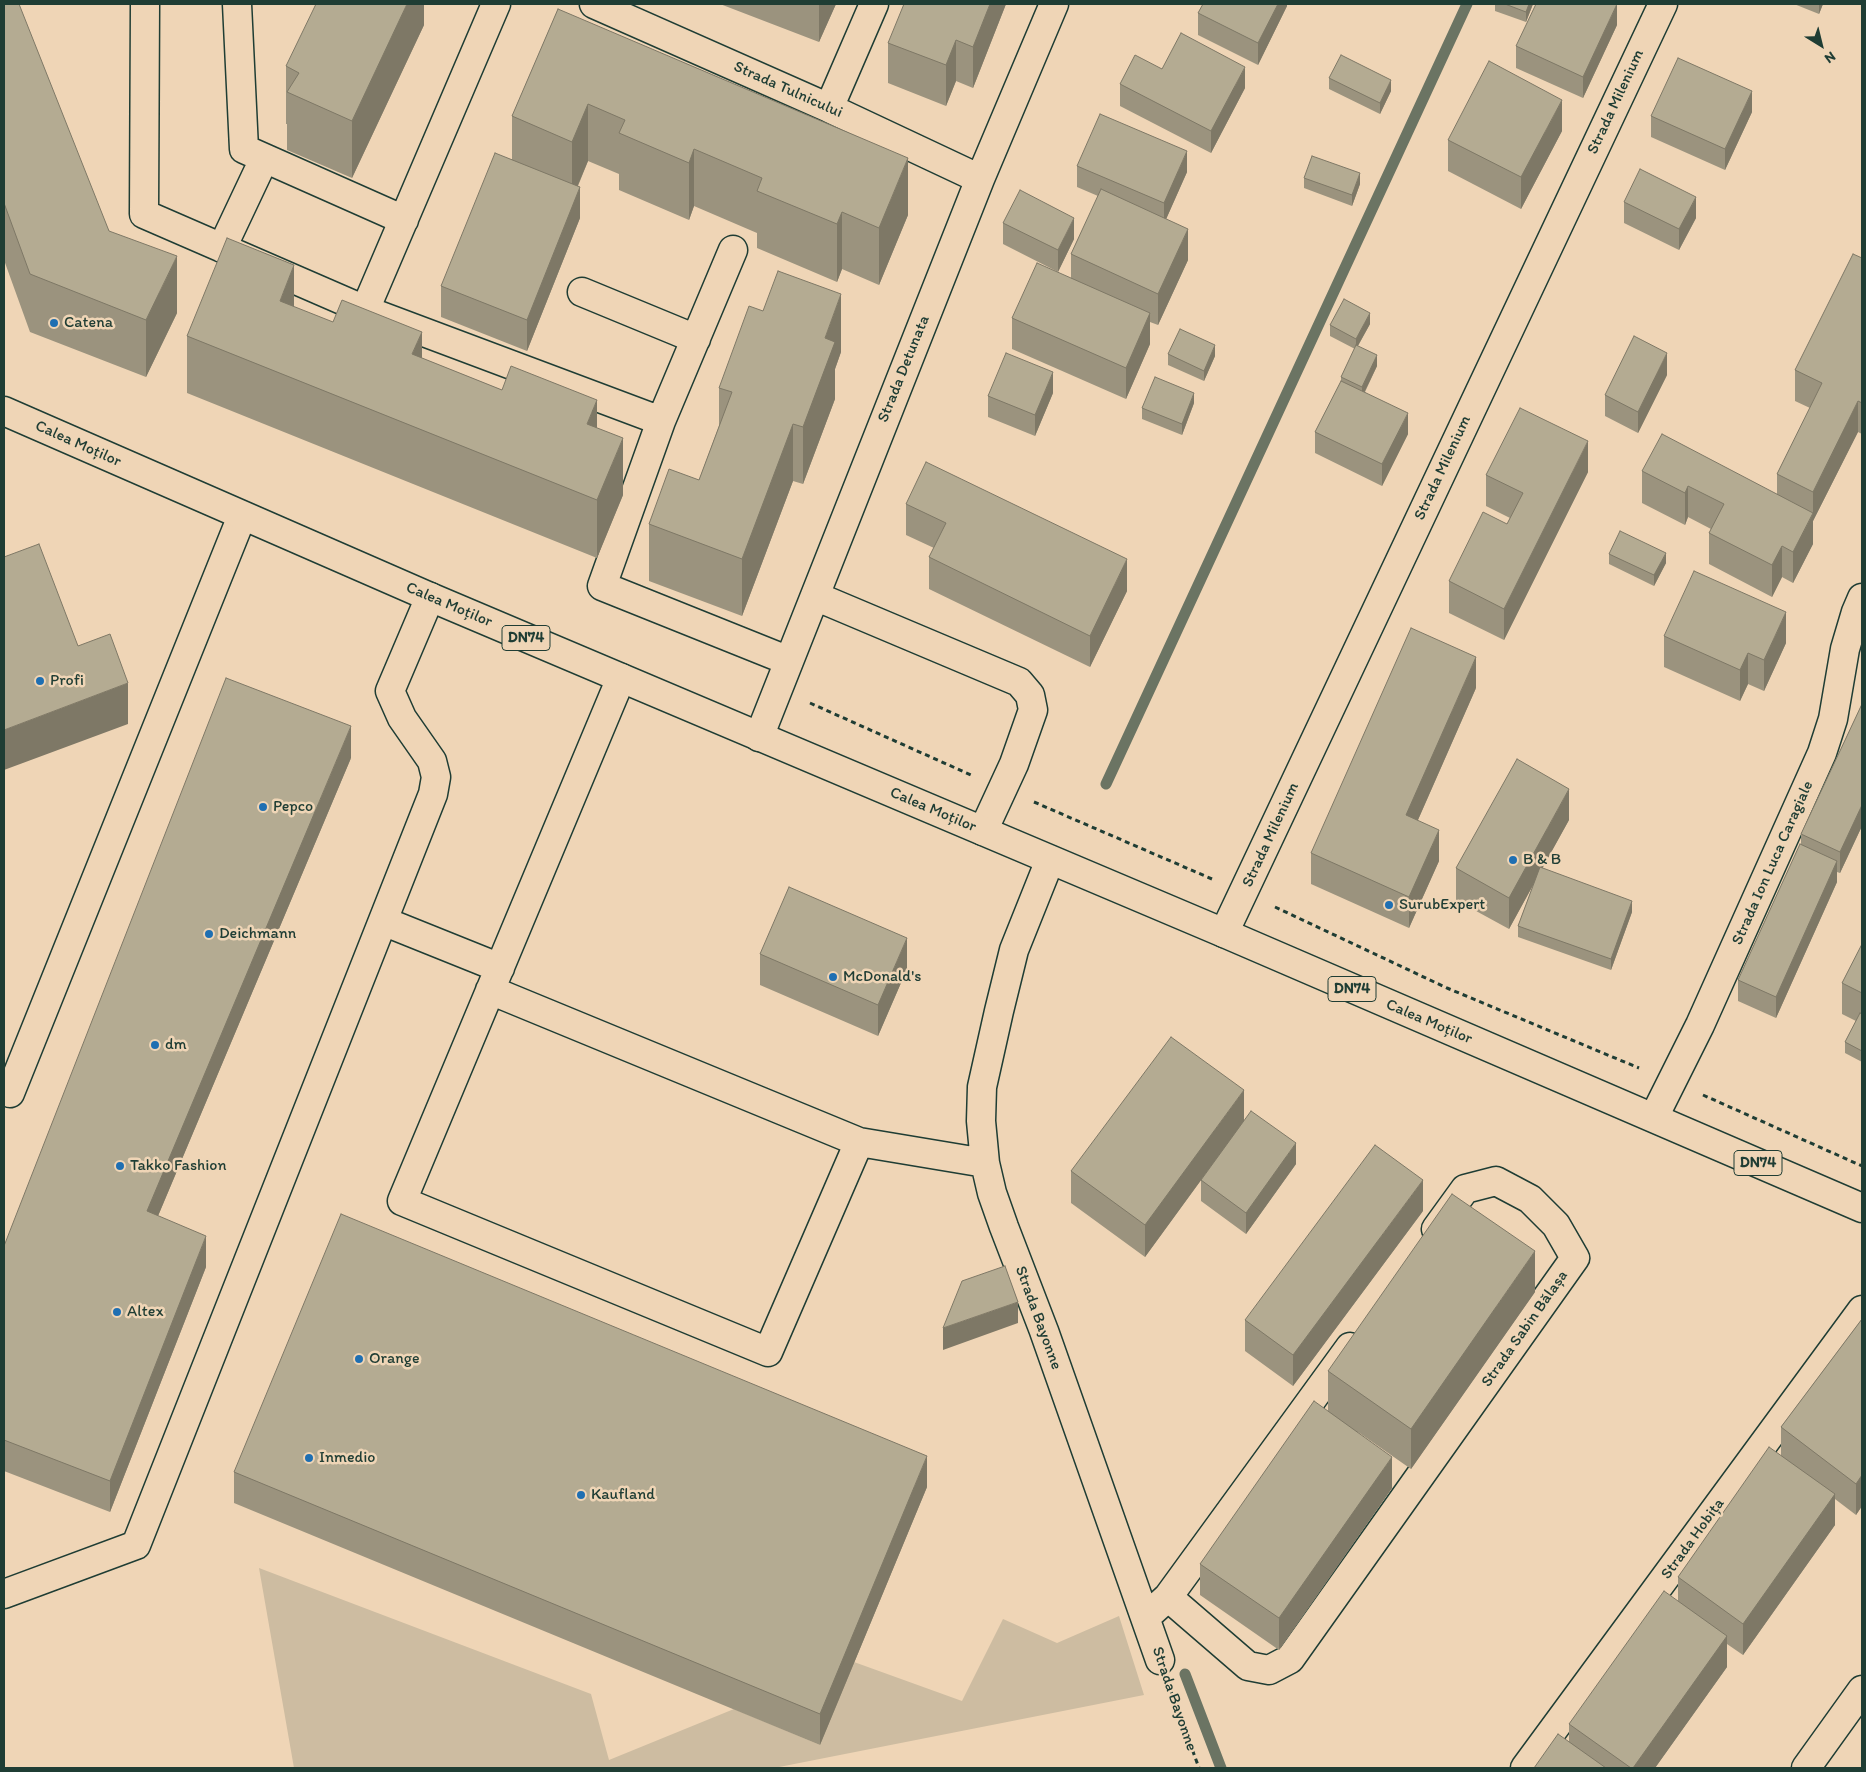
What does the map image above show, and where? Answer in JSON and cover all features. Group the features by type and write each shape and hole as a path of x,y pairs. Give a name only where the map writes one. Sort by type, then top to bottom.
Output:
{"street":[{"path":"145,4 144,214 366,310 661,421"},
{"path":"237,4 244,149 404,220"},
{"path":"366,310 496,4"},
{"name":"Strada Tulnicului","path":"594,4 830,108 980,179"},
{"path":"830,108 874,4"},
{"name":"Strada Detunata","path":"759,737 980,179 1054,4"},
{"name":"Strada Milenium","path":"1224,933 1663,4"},
{"path":"222,248 264,159"},
{"path":"734,250 661,421 602,586 788,661"},
{"path":"582,292 696,339"},
{"name":"Calea Moților","path":"4,411 430,597 1224,933 1862,1208"},
{"path":"6,1098 242,516"},
{"path":"815,596 1018,682 1030,695 1033,710 984,831"},
{"path":"4,1594 136,1546 433,794 436,777 432,761 402,718 390,691 430,597"},
{"name":"Strada Ion Luca Caragiale","path":"1654,1117 1700,1025 1822,753 1832,719 1845,649 1862,598"},
{"path":"621,678 402,1201 768,1352 859,1142"},
{"name":"Strada Bayonne","path":"1050,860 1014,950 996,1021 982,1087 981,1121 985,1163 992,1193 1044,1331 1160,1660"},
{"path":"383,921 495,979 859,1142 985,1163"},
{"name":"Strada Sabin Bălașa","path":"1168,1597 1248,1666 1269,1670 1290,1659 1575,1258 1556,1225 1530,1199 1496,1181 1465,1189 1424,1245"},
{"name":"Strada Hobița","path":"1525,1768 1862,1310"},
{"path":"1146,1617 1168,1597 1366,1325"},
{"path":"1806,1768 1862,1690"}],"path":[{"path":"778,688 1243,893 1447,988 1671,1082 1862,1166"},
{"name":"Strada Bayonne","path":"1160,1660 1199,1768"}],"shaded area":[{"path":"259,1568 591,1694 609,1760 734,1709 820,1745 854,1662 962,1701 1003,1619 1057,1643 1119,1616 1144,1695 774,1768 294,1768"}],"building":[{"path":"4,4 19,4 109,231 177,256 146,320 30,274 4,203"},
{"path":"316,4 407,4 352,121 287,92 299,73 286,66"},
{"path":"904,4 990,4 973,47 956,40 946,65 888,43"},
{"path":"1203,4 1278,4 1258,43 1198,13"},
{"path":"1505,4 1529,4 1526,12"},
{"path":"1536,4 1617,4 1583,77 1516,46"},
{"path":"558,9 908,158 879,228 842,212 837,224 757,191 762,178 694,149 689,163 619,133 625,120 588,104 572,142 512,116"},
{"path":"1181,33 1245,67 1211,131 1120,84 1135,55 1162,69"},
{"path":"1341,55 1391,80 1380,103 1329,78"},
{"path":"1678,58 1752,91 1725,149 1651,116"},
{"path":"1489,61 1562,100 1521,177 1448,140"},
{"path":"1100,114 1187,151 1164,203 1077,166"},
{"path":"495,153 580,187 527,320 441,286"},
{"path":"1312,156 1360,173 1352,195 1304,178"},
{"path":"1640,169 1696,197 1679,229 1624,202"},
{"path":"1101,189 1188,229 1158,294 1071,254"},
{"path":"1020,190 1074,218 1058,250 1003,223"},
{"path":"227,238 294,265 280,301 333,322 342,300 422,332 412,354 502,390 511,366 597,400 587,424 623,438 597,500 187,336"},
{"path":"1853,254 1862,258 1862,403 1858,401 1813,492 1777,474 1822,383 1795,370"},
{"path":"1037,263 1150,313 1126,368 1012,318"},
{"path":"778,271 841,294 825,338 835,342 803,427 793,424 742,559 649,524 669,469 699,480 732,392 719,388 749,306 763,311"},
{"path":"1344,299 1370,313 1356,339 1330,325"},
{"path":"1180,329 1215,345 1204,371 1168,354"},
{"path":"1634,336 1667,353 1638,412 1605,395"},
{"path":"1356,345 1377,355 1362,387 1341,377"},
{"path":"1006,353 1053,372 1035,415 988,396"},
{"path":"1155,377 1194,393 1182,424 1142,408"},
{"path":"1341,381 1408,413 1382,464 1315,432"},
{"path":"1520,408 1588,441 1504,609 1449,581 1483,512 1507,524 1523,493 1486,475"},
{"path":"1662,434 1813,513 1793,552 1782,546 1772,565 1709,533 1724,504 1688,486 1685,493 1642,471"},
{"path":"926,462 1127,559 1090,636 929,557 946,523 906,504"},
{"path":"1620,531 1666,553 1654,575 1609,554"},
{"name":"Profi","path":"39,544 78,646 110,634 128,683 4,730 4,557"},
{"path":"1694,571 1786,612 1764,660 1748,653 1740,670 1664,636"},
{"path":"1411,628 1476,657 1406,815 1439,830 1409,897 1311,853"},
{"path":"226,678 351,726 147,1211 206,1236 110,1481 4,1440 4,1246"},
{"path":"1862,704 1862,805 1840,852 1801,834"},
{"path":"1517,759 1569,789 1509,898 1456,868"},
{"path":"1800,844 1837,861 1776,997 1738,980"},
{"path":"1540,867 1632,901 1611,959 1518,926"},
{"path":"789,887 907,938 878,1005 760,954"},
{"path":"1862,944 1862,993 1842,983"},
{"path":"1860,1013 1862,1014 1862,1051 1845,1042"},
{"path":"1171,1037 1244,1090 1145,1225 1071,1171"},
{"path":"1251,1111 1296,1143 1246,1213 1201,1180"},
{"path":"1375,1145 1423,1180 1293,1355 1245,1320"},
{"path":"1452,1194 1535,1251 1411,1429 1328,1371"},
{"name":"Kaufland","path":"341,1214 927,1456 820,1714 234,1472"},
{"path":"1005,1266 1018,1302 943,1328 962,1281"},
{"path":"1862,1319 1862,1475 1856,1484 1781,1427"},
{"path":"1314,1401 1392,1457 1279,1618 1200,1564"},
{"path":"1769,1447 1835,1494 1743,1624 1678,1577"},
{"path":"1664,1591 1727,1636 1633,1768 1631,1768 1569,1724"},
{"path":"1558,1734 1606,1768 1534,1768"}],"waterway":[{"path":"1106,784 1467,4"},
{"path":"1185,1674 1221,1768"}],"place":[{"name":"Catena","path":"54,323"},
{"name":"Profi","path":"40,681"},
{"name":"Pepco","path":"263,807"},
{"name":"B & B","path":"1513,860"},
{"name":"SurubExpert","path":"1389,905"},
{"name":"Deichmann","path":"209,934"},
{"name":"McDonald's","path":"833,977"},
{"name":"dm","path":"155,1045"},
{"name":"Takko Fashion","path":"120,1166"},
{"name":"Altex","path":"117,1312"},
{"name":"Orange","path":"359,1359"},
{"name":"Inmedio","path":"309,1458"},
{"name":"Kaufland","path":"581,1495"}]}
